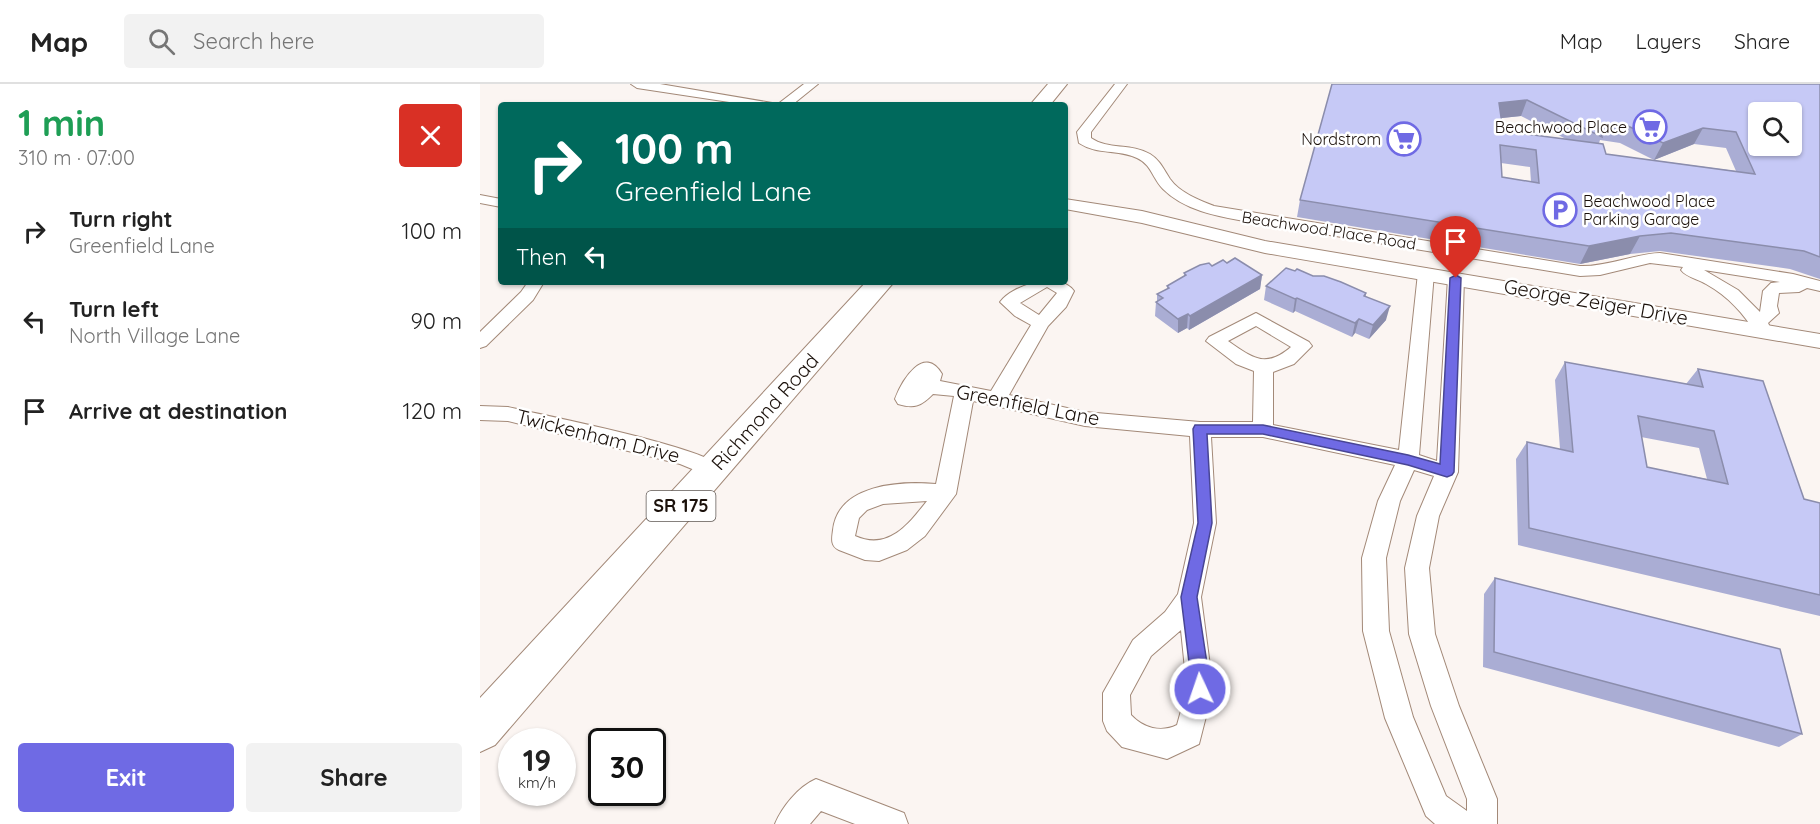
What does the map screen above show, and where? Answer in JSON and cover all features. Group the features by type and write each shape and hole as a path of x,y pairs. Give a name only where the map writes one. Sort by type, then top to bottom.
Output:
{"main road":[{"path":"1043,102 1058,84"},
{"name":"Richmond Road","path":"480,730 878,285"}],"street":[{"path":"638,84 754,102"},
{"path":"788,102 812,84"},
{"name":"Beachwood Place Road","path":"1121,84 1084,132 1084,140 1091,145 1136,152 1145,156 1155,164 1169,187 1203,206 1255,219 1580,271 1598,271 1650,258 1742,271 1820,286"},
{"path":"480,199 498,202"},
{"name":"George Zeiger Drive","path":"1068,205 1142,217 1265,247 1456,278 1765,318 1820,341"},
{"name":"George Zeiger Drive","path":"1068,218 1227,245 1265,247"},
{"path":"1623,266 1636,268 1663,266 1689,270 1710,278 1741,303 1765,318"},
{"path":"1725,290 1722,280 1742,271"},
{"path":"1741,303 1735,278 1742,271"},
{"path":"1742,271 1765,318"},
{"path":"1426,273 1408,460 1389,501 1374,558 1376,631 1399,718 1436,806 1460,824"},
{"path":"1456,278 1447,472 1428,516 1417,568 1422,634 1445,706 1482,800 1482,824"},
{"path":"480,342 527,296 534,285"},
{"path":"1038,285 1009,302 1041,323"},
{"path":"996,400 1041,323 1060,303 1066,291 1055,285"},
{"path":"1765,318 1769,295 1777,287 1820,291"},
{"path":"1263,430 1264,368"},
{"name":"Greenfield Lane","path":"929,387 965,392 1085,419 1200,429 1263,430 1408,460 1447,472"},
{"path":"945,494 965,392"},
{"name":"Twickenham Drive","path":"480,413 508,414 530,419 685,457 714,470"},
{"path":"1189,597 1174,620 1142,648 1116,693 1117,721 1132,737 1167,746 1189,734 1200,689 1189,597 1205,523 1200,429"},
{"path":"790,824 816,794 893,824"}],"building":[{"path":"1332,84 1820,84 1820,257 1804,251 1671,233 1640,236 1589,246 1300,200","holes":["1527,100 1602,137 1599,123 1628,126 1663,143 1703,128 1736,132 1755,174 1606,154 1603,144 1503,131 1499,103","1500,145 1536,150 1539,183 1502,177"]},
{"path":"1235,258 1262,275 1190,316 1188,314 1178,319 1156,302 1163,298 1157,294 1186,275 1184,273 1200,265 1209,263 1212,266 1223,260 1227,263"},
{"path":"1286,268 1341,282 1366,293 1364,296 1390,306 1373,325 1359,319 1355,323 1266,286"},
{"path":"1565,362 1703,387 1698,369 1763,381 1804,499 1820,503 1820,595 1529,528 1527,442 1573,452","holes":["1638,416 1714,431 1728,484 1647,467"]},
{"path":"1495,578 1780,649 1802,734 1494,652"}],"place":[{"name":"Beachwood Place","path":"1650,127"},
{"name":"Nordstrom","path":"1404,139"},
{"name":"Beachwood Place Parking Garage","path":"1560,210"}],"route":[{"path":"1200,689 1189,597 1205,523 1200,429 1263,430 1408,460 1447,472 1456,278"}]}
